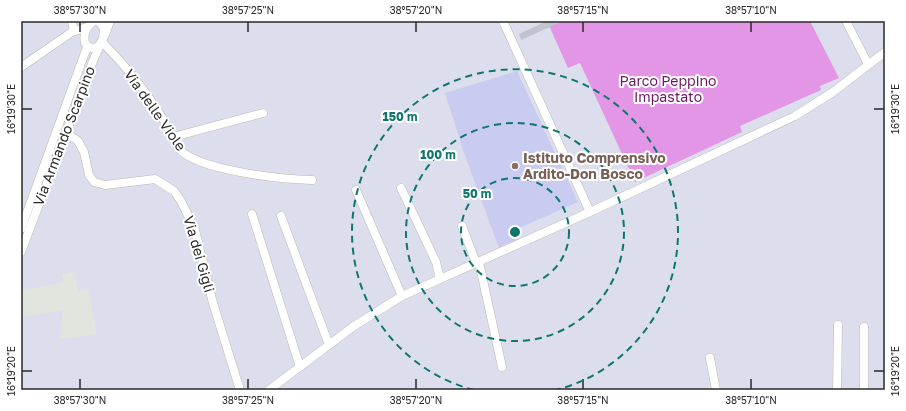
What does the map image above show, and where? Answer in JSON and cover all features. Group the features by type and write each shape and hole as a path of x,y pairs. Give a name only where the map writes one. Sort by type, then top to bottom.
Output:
{"street":[{"path":"72,21 74,31"},
{"path":"21,67 74,31 87,27 94,21"},
{"path":"87,27 84,38 87,47 95,48 102,42 104,28 98,21"},
{"name":"Via Armando Scarpino","path":"21,252 93,61 110,21"},
{"path":"503,21 590,212"},
{"path":"846,21 868,64"},
{"path":"62,40 71,37 84,38"},
{"name":"Via delle Viole","path":"102,42 139,84 184,154 207,163 282,179 312,180"},
{"name":"Via Armando Scarpino","path":"21,229 87,47"},
{"path":"269,390 367,317 402,296 590,212 795,116 833,92 885,52"},
{"path":"173,137 263,113"},
{"name":"Via dei Gigli","path":"66,133 78,141 84,152 89,175 94,182 105,185 155,179 174,191 181,200 196,230 213,303 240,390"},
{"path":"401,188 436,262 440,279"},
{"path":"356,190 402,296"},
{"path":"252,214 300,367"},
{"path":"281,216 329,345"},
{"path":"462,226 477,262 502,367"},
{"path":"838,325 838,390"},
{"path":"864,327 864,390"},
{"path":"710,358 716,390"}],"shaded area":[{"name":"Istituto Comprensivo Ardito-Don Bosco","path":"517,71 578,202 515,230 518,240 499,248 464,153 445,93"},
{"path":"74,271 78,291 88,289 97,334 60,339 63,310 21,317 21,291 64,282 62,274"}],"green space":[{"name":"Parco Peppino Impastato","path":"547,21 810,21 839,78 820,86 821,90 740,126 742,132 635,182 580,63 568,68"}],"building":[{"path":"547,21 561,22 521,40 519,34"}],"place":[{"name":"Istituto Comprensivo Ardito-Don Bosco","path":"515,166"}]}
